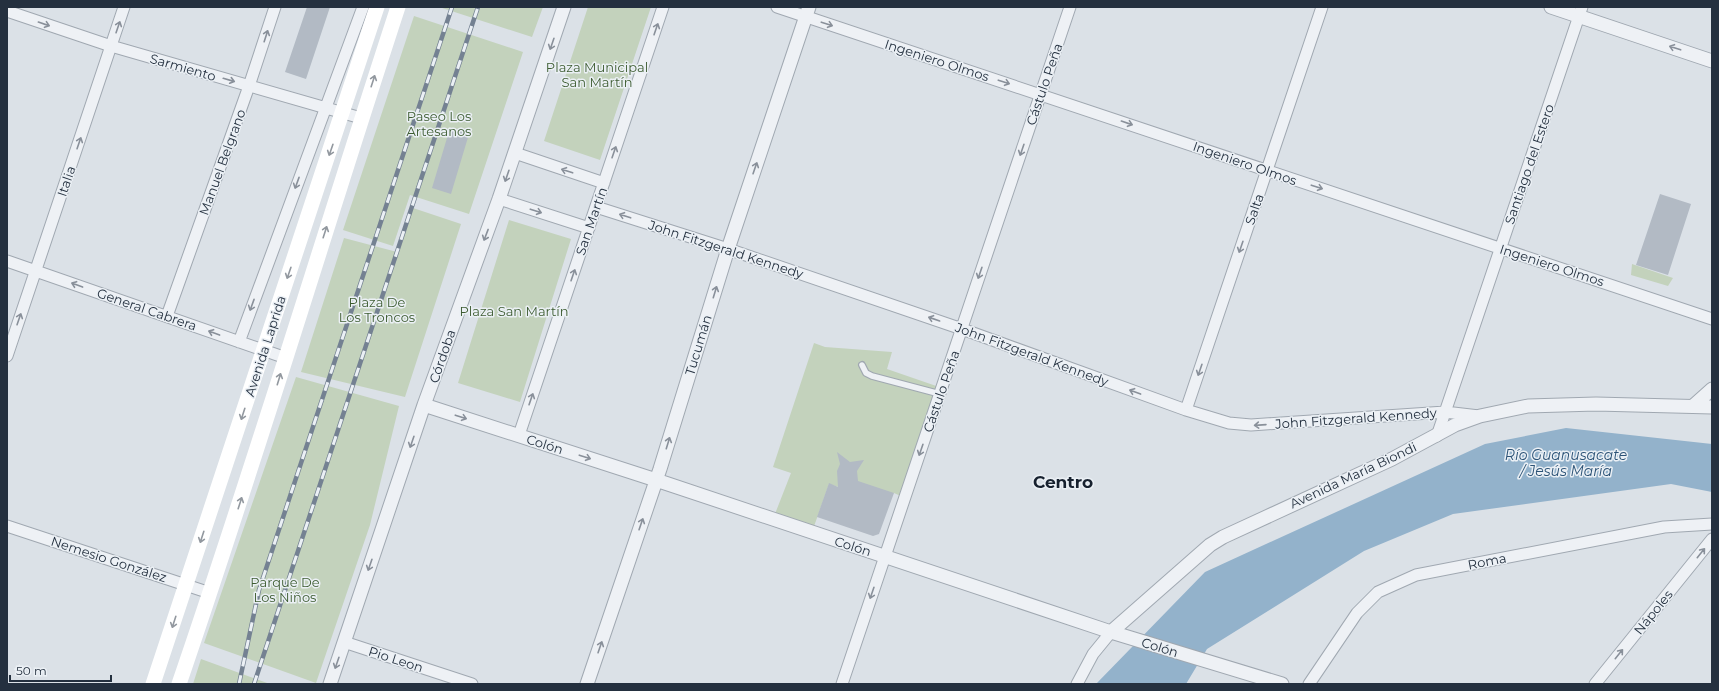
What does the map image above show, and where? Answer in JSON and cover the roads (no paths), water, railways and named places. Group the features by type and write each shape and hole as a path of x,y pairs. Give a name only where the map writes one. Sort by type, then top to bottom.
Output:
{"main road":[{"name":"Avenida Laprida","path":"153,684 377,7"},
{"name":"Avenida Laprida","path":"179,684 210,593 286,358 361,118 398,7"}],"street":[{"name":"Italia","path":"7,356 124,7"},
{"name":"Manuel Belgrano","path":"167,316 249,86 275,7"},
{"path":"238,342 324,107 363,7"},
{"name":"Córdoba","path":"330,684 424,405 515,154 564,7"},
{"name":"San Martín","path":"519,436 663,7"},
{"name":"Ingeniero Olmos","path":"777,7 808,12 1041,94 1712,319"},
{"name":"Cástulo Peña","path":"842,684 1070,7"},
{"name":"Salta","path":"1186,410 1322,7"},
{"path":"1551,7 1580,12 1712,60"},
{"name":"Sarmiento","path":"7,11 111,46 361,118"},
{"name":"Tucumán","path":"588,684 656,480 728,249 808,12"},
{"name":"Santiago del Estero","path":"1437,436 1580,12"},
{"path":"515,154 604,183"},
{"path":"499,199 588,228"},
{"name":"John Fitzgerald Kennedy","path":"596,207 728,249 962,329 1186,410 1229,423 1251,425 1445,412 1480,416"},
{"name":"General Cabrera","path":"7,261 286,358"},
{"path":"1693,406 1712,390"},
{"name":"Avenida María Biondi","path":"1077,684 1093,654 1111,632 1210,545 1222,537 1437,436 1455,425 1480,416 1528,406 1596,404 1712,406"},
{"name":"Colón","path":"424,405 656,480 1111,632 1282,684"},
{"name":"Roma","path":"1309,684 1357,613 1378,592 1416,575 1664,527 1712,524"},
{"name":"Nemesio González","path":"7,526 210,593"},
{"name":"Nápoles","path":"1595,684 1712,539"},
{"name":"Pio Leon","path":"344,642 472,684"}],"lane":[{"path":"862,365 866,373 872,376 940,394"}],"water":[{"name":"Río Guanusacate / Jesús María","path":"1566,428 1712,444 1712,492 1671,484 1453,514 1364,551 1207,649 1186,684 1096,684 1205,572 1485,444"}],"railway":[{"path":"239,684 259,590 452,7"},
{"path":"254,684 478,7"}],"district":[{"name":"Centro","path":"1063,482"}],"park label":[{"name":"Plaza Municipal San Martín","path":"597,74"},
{"name":"Paseo Los Artesanos","path":"439,124"},
{"name":"Plaza De Los Troncos","path":"377,310"},
{"name":"Plaza San Martín","path":"514,311"},
{"name":"Parque De Los Niños","path":"285,590"}]}
